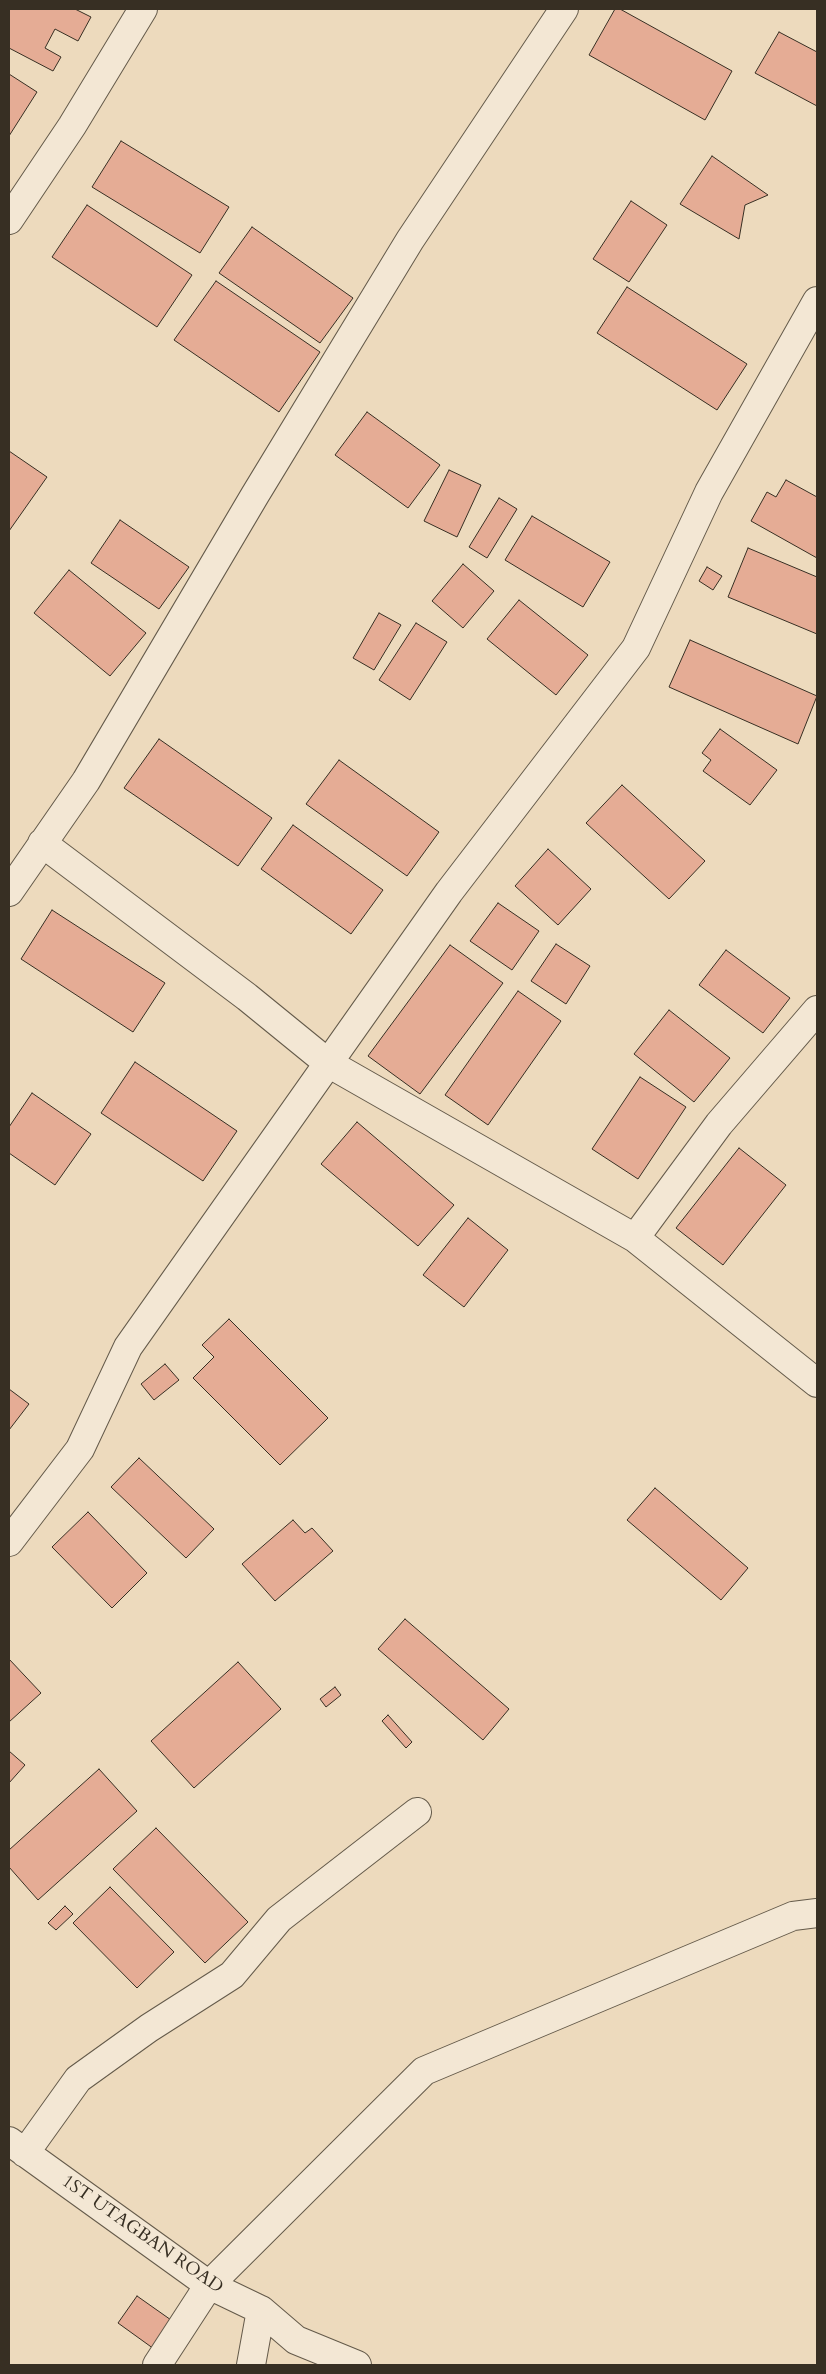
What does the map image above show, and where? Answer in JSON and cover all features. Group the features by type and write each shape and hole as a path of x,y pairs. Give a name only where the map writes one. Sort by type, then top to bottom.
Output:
{"street":[{"path":"9,220 72,126 143,9"},
{"path":"9,892 86,781 255,495 410,240 564,9"},
{"path":"9,1542 80,1449 128,1348 449,892 636,648 710,492 817,301"},
{"path":"42,843 246,997 328,1063 635,1238 817,1383"},
{"path":"635,1238 719,1124 817,1010"},
{"path":"17,2147 78,2079 148,2028 232,1975 279,1919 417,1812"},
{"path":"157,2365 209,2285 424,2071 792,1916 817,1913"},
{"name":"1ST UTAGBAN ROAD","path":"17,2147 209,2285 261,2310 296,2340 357,2365"},
{"path":"251,2365 261,2310"}],"building":[{"path":"9,9 75,9 91,17 78,41 55,29 45,48 61,57 53,71 9,48"},
{"path":"615,9 620,9 732,71 705,120 589,55"},
{"path":"779,32 817,52 817,106 755,73"},
{"path":"9,74 37,92 9,136"},
{"path":"121,141 229,207 200,253 92,187"},
{"path":"712,156 768,195 745,205 739,239 680,204"},
{"path":"631,201 667,225 629,282 593,259"},
{"path":"87,205 192,275 157,327 52,257"},
{"path":"252,227 353,298 320,343 219,273"},
{"path":"216,281 320,352 279,412 174,340"},
{"path":"627,287 747,364 717,410 597,333"},
{"path":"367,412 440,465 408,508 335,455"},
{"path":"9,451 47,477 9,531"},
{"path":"449,470 481,485 457,537 424,521"},
{"path":"786,480 817,497 817,558 751,521 767,492 776,497"},
{"path":"499,498 517,509 487,558 469,547"},
{"path":"532,516 610,562 583,607 505,560"},
{"path":"120,520 189,567 159,609 91,563"},
{"path":"748,548 817,577 817,634 728,597"},
{"path":"463,564 494,591 463,628 432,601"},
{"path":"707,567 722,576 713,590 699,581"},
{"path":"69,570 146,633 110,676 34,613"},
{"path":"519,600 588,655 556,695 487,639"},
{"path":"379,613 401,625 374,670 353,658"},
{"path":"416,623 447,642 410,700 379,680"},
{"path":"690,640 817,696 798,744 669,687"},
{"path":"720,729 777,770 750,805 703,771 711,760 702,753"},
{"path":"159,739 272,818 238,866 124,788"},
{"path":"339,760 439,832 407,876 306,804"},
{"path":"622,785 705,861 669,899 586,823"},
{"path":"293,825 383,890 351,934 261,869"},
{"path":"548,849 591,889 558,925 515,886"},
{"path":"498,903 539,931 512,970 470,941"},
{"path":"52,910 165,983 133,1032 21,959"},
{"path":"556,944 590,966 566,1004 531,981"},
{"path":"450,945 503,983 420,1094 368,1056"},
{"path":"726,950 790,998 763,1033 699,985"},
{"path":"518,991 561,1021 488,1125 445,1095"},
{"path":"669,1010 730,1058 694,1102 634,1054"},
{"path":"135,1062 237,1131 203,1181 101,1113"},
{"path":"640,1077 686,1107 638,1179 592,1149"},
{"path":"32,1093 91,1134 55,1185 9,1153 9,1127"},
{"path":"357,1122 454,1205 418,1246 321,1164"},
{"path":"739,1148 786,1185 723,1265 676,1228"},
{"path":"468,1218 508,1250 464,1307 423,1275"},
{"path":"229,1319 328,1418 280,1465 193,1378 214,1357 202,1345"},
{"path":"165,1364 179,1380 154,1400 141,1384"},
{"path":"9,1389 29,1404 9,1430"},
{"path":"139,1458 214,1529 186,1558 111,1487"},
{"path":"655,1488 748,1568 721,1600 627,1520"},
{"path":"88,1512 147,1573 112,1608 52,1547"},
{"path":"293,1520 305,1533 312,1528 333,1551 275,1601 242,1564"},
{"path":"405,1619 509,1709 483,1740 378,1649"},
{"path":"9,1659 41,1693 9,1722"},
{"path":"238,1662 281,1709 194,1788 151,1741"},
{"path":"335,1687 341,1695 326,1707 320,1699"},
{"path":"388,1715 412,1742 406,1748 382,1721"},
{"path":"9,1751 25,1765 9,1783"},
{"path":"99,1769 137,1811 38,1900 9,1867 9,1850"},
{"path":"156,1828 248,1922 205,1963 113,1869"},
{"path":"110,1887 174,1952 137,1988 73,1923"},
{"path":"65,1906 73,1914 56,1930 48,1923"},
{"path":"137,2296 181,2327 161,2354 118,2323"}]}
